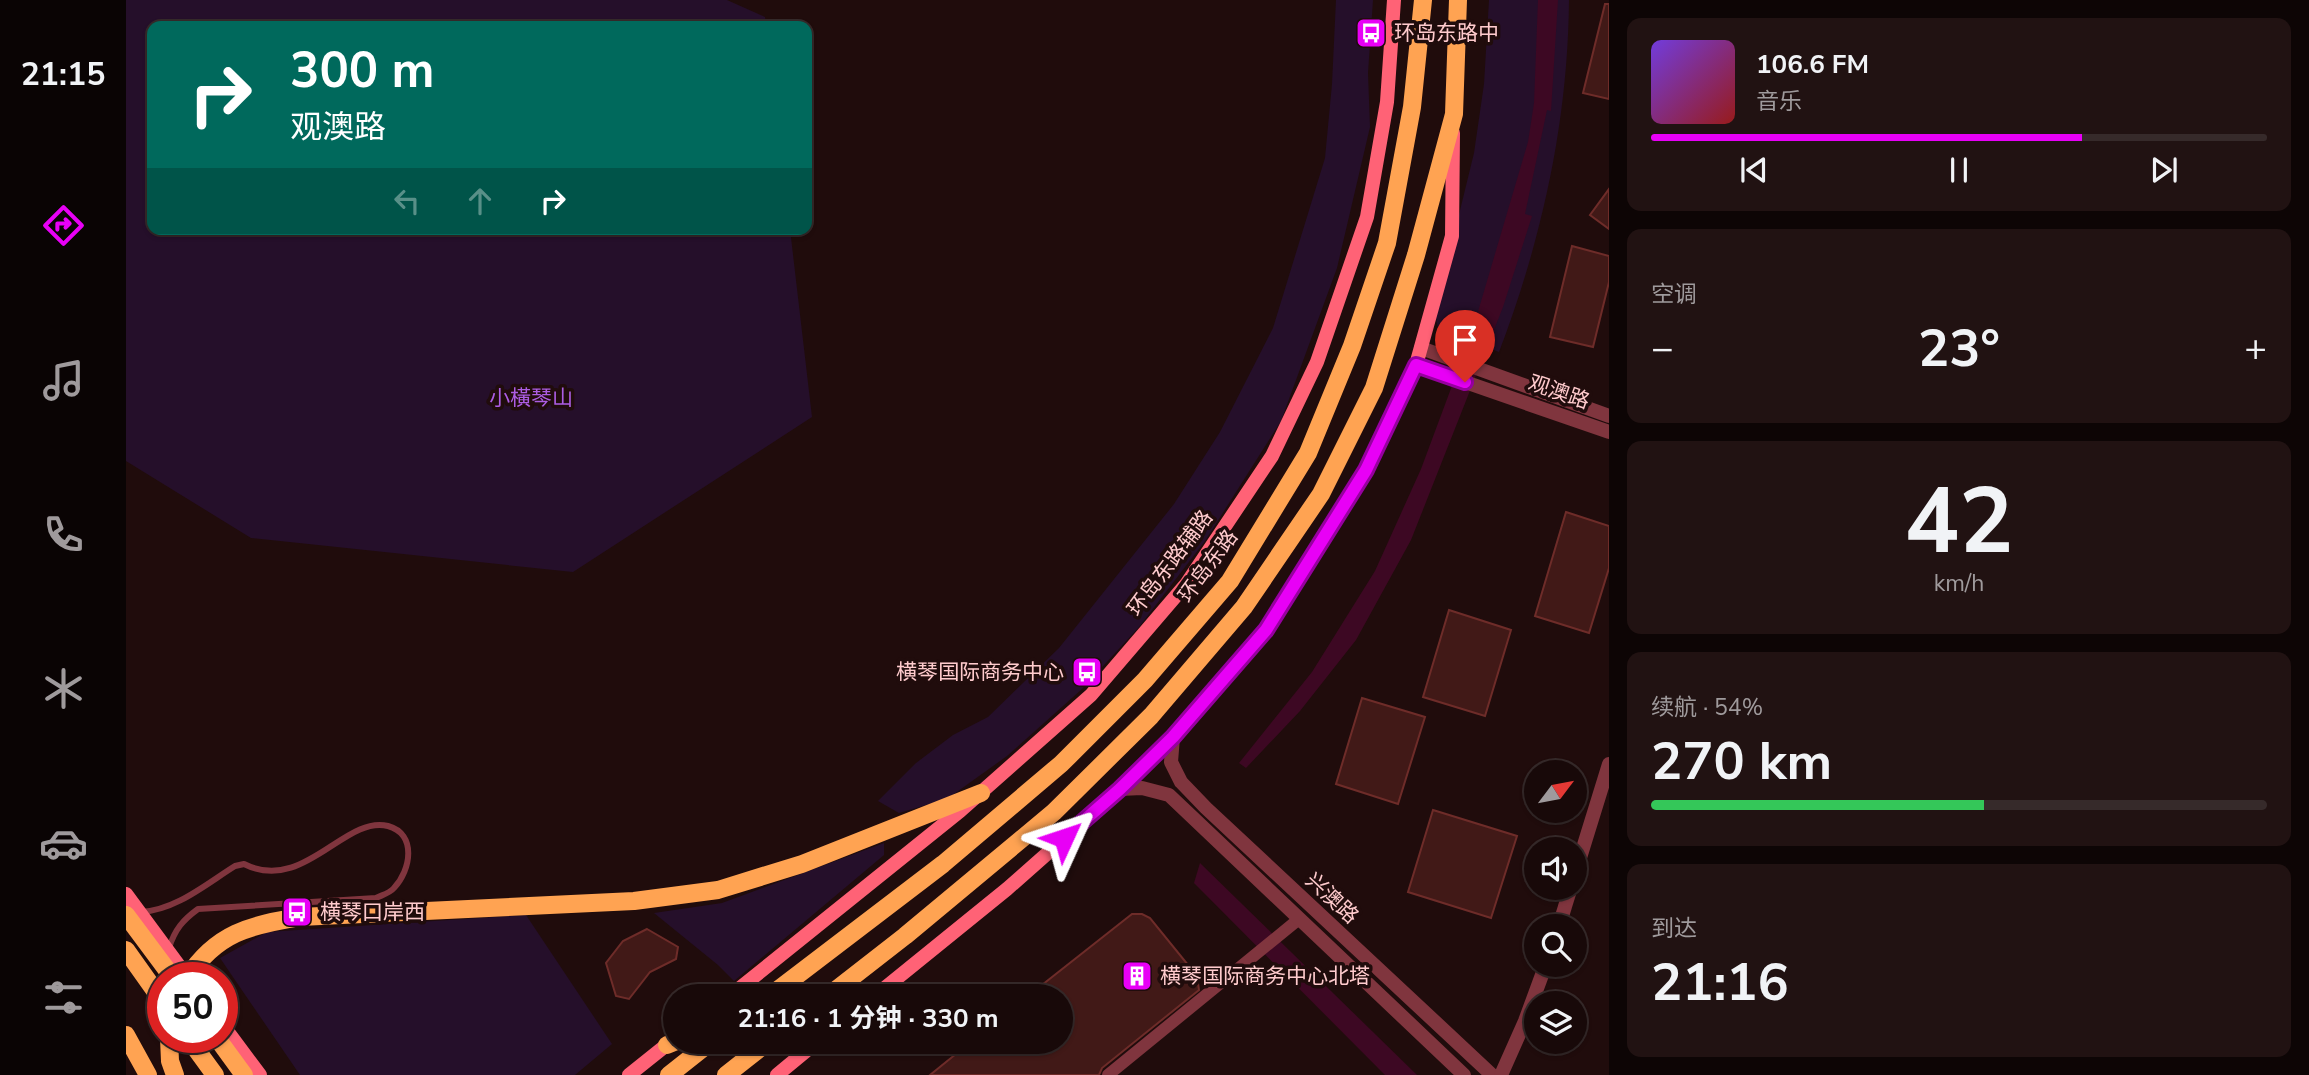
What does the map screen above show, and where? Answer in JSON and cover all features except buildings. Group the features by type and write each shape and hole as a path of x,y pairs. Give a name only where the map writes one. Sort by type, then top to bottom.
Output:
{"main road":[{"name":"环岛东路辅路","path":"745,984 981,793 1091,695 1187,583 1272,456 1317,362 1367,217 1387,102 1394,0"},
{"name":"环岛东路","path":"786,984 943,864 1061,764 1145,680 1230,582 1308,453 1352,346 1387,243 1412,107 1423,0"},
{"path":"890,984 1007,889 1120,789 1173,737 1266,630 1366,470 1416,365 1452,236 1458,0"},
{"path":"843,984 1054,812 1151,716 1244,607 1321,495 1374,388 1416,255 1454,114"},
{"path":"200,962 208,951 229,935 270,922 300,917 634,901 678,896 749,882 802,864 981,793"},
{"path":"126,894 132,916 162,962"},
{"path":"132,916 168,950 177,962"},
{"path":"126,950 147,980"},
{"path":"126,1035 148,1075"},
{"path":"238,1045 260,1075"},
{"path":"629,1075 663,1050"},
{"path":"170,1053 175,1075"},
{"path":"199,1053 215,1075"},
{"path":"227,1053 244,1075"},
{"path":"669,1075 696,1054"},
{"path":"726,1075 753,1054"},
{"path":"777,1075 802,1054"}],"street":[{"name":"观澳路","path":"1421,348 1609,416"},
{"name":"观澳路","path":"1416,365 1609,432"},
{"name":"兴澳路","path":"1173,737 1171,762 1181,782 1492,1075"},
{"path":"1586,837 1609,764"},
{"name":"兴澳路","path":"1120,789 1142,788 1169,795 1464,1075"},
{"path":"1108,1075 1299,919"},
{"path":"1501,1075 1541,977"}],"lane":[{"path":"132,916 170,905 244,863 254,869 274,871 299,865 368,825 387,826 401,832 407,842 409,861 401,879 393,890 376,898 198,909 178,926 168,950"}],"green space":[{"name":"小橫琴山","path":"126,0 727,0 765,17 765,21 147,21 147,235 791,235 812,417 573,572 251,538 126,461"},
{"path":"1336,0 1373,0 1368,73 1370,127 1337,268 1281,421 1205,541 1139,627 1082,689 1007,756 947,799 899,813 878,801 916,763 953,735 988,717 1059,648 1174,504 1220,432 1273,328 1325,158"},
{"path":"1489,0 1569,0 1564,91 1550,179 1528,266 1499,352 1438,329 1435,313 1474,153 1484,84"},
{"path":"884,843 884,855 734,981 654,913 722,903"},
{"path":"526,915 612,1044 575,1075 300,1075 238,984 238,962 223,962 220,958 267,932"}],"shaded area":[{"path":"1538,0 1558,0 1551,111 1547,110 1525,214 1532,216 1503,307 1411,540 1356,640 1300,711 1246,768 1239,763 1312,672 1375,571 1421,469 1472,332 1528,142 1534,103"},
{"path":"1200,863 1417,1075 1385,1075 1194,883"}],"place":[{"name":"环岛东路中","path":"1371,33"},
{"name":"横琴国际商务中心","path":"1087,672"},
{"name":"横琴口岸西","path":"297,912"},
{"name":"横琴国际商务中心北塔","path":"1137,976"}],"route":[{"path":"1064,838 1120,789 1173,737 1266,630 1366,470 1416,365 1465,382"}]}
